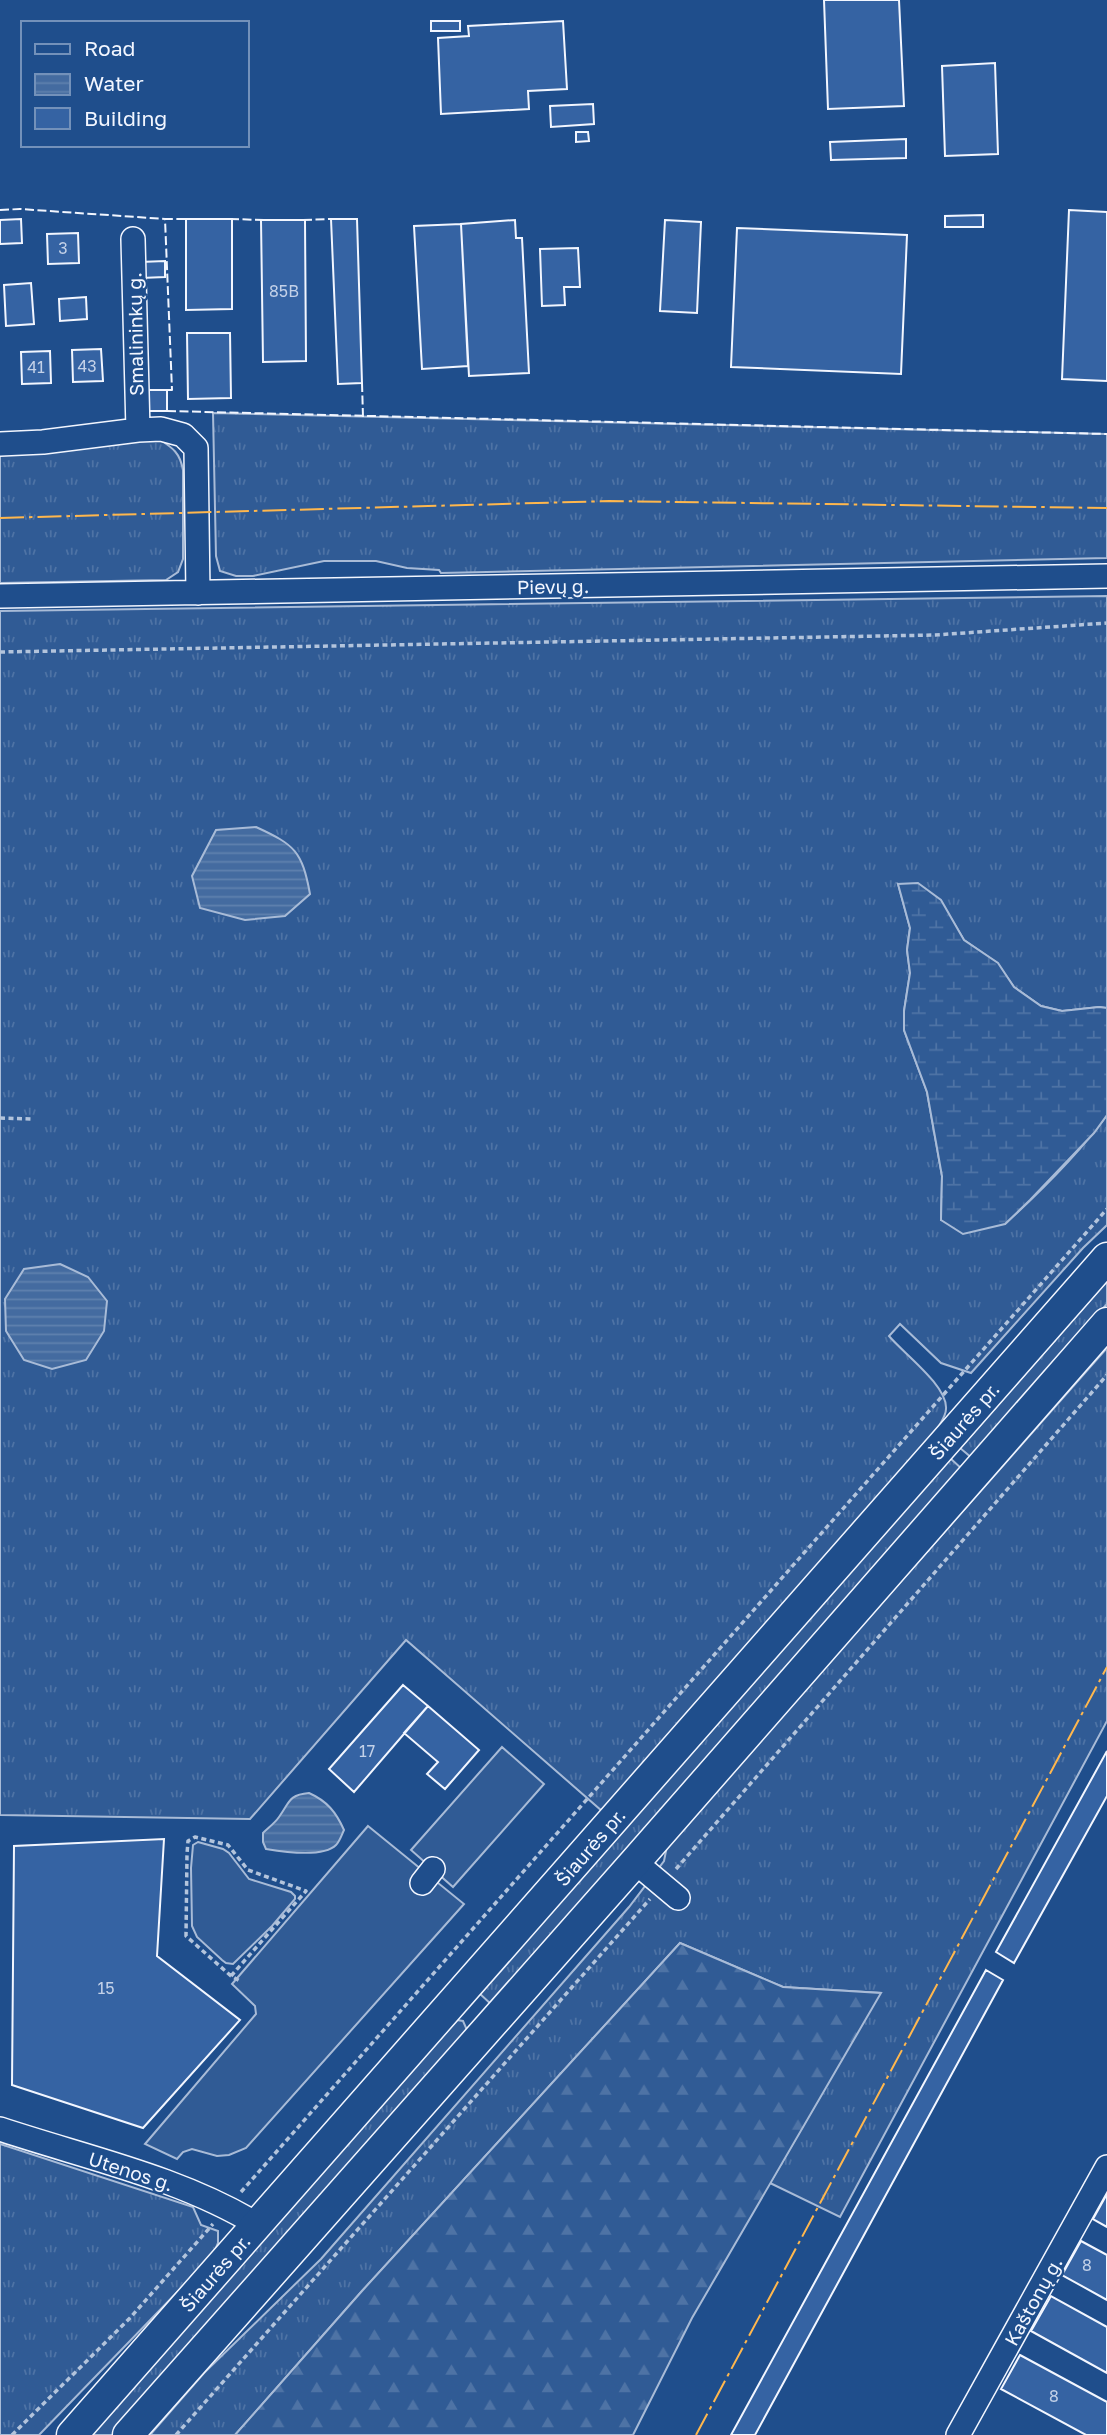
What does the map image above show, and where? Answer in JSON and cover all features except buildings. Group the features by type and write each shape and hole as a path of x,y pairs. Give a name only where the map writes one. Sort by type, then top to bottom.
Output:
{"main road":[{"name":"Šiaurės pr.","path":"72,2435 1107,1258"},
{"path":"128,2435 635,1863 1107,1323"},
{"path":"446,2010 460,2008 473,2012 479,2024 479,2038"}],"street":[{"name":"Smalininkų g.","path":"133,239 138,430"},
{"path":"0,444 43,442 138,430 162,429 183,435 196,447 198,593"},
{"name":"Pievų g.","path":"0,596 1107,576"},
{"path":"635,1863 670,1891"},
{"name":"Utenos g.","path":"0,2129 148,2175 228,2207 258,2225"},
{"name":"Kaštonų g.","path":"958,2435 1107,2167"}],"path":[{"path":"0,652 935,635 1107,623"},
{"path":"0,1118 32,1119"},
{"path":"12,2435 130,2318 1107,1209"},
{"path":"176,2435 432,2148 670,1891 1107,1375"},
{"path":"231,1976 306,1891 248,1870 228,1846 194,1836 188,1841 186,1936 231,1976 240,1980"}],"green space":[{"path":"213,413 1107,434 1107,558 441,573 439,570 407,568 376,561 324,561 253,576 236,576 220,571 216,556"},
{"path":"159,439 175,452 183,470 183,559 178,572 166,580 0,583 0,451"},
{"path":"1107,596 1107,1008 1062,1011 1041,1006 1014,987 997,963 964,940 940,900 898,884 910,928 907,950 910,973 904,1030 927,1092 942,1176 941,1220 1005,1224 1059,1172 1107,1115 1107,1225 1083,1248 971,1373 941,1363 900,1324 889,1336 940,1390 946,1409 942,1421 602,1811 406,1640 250,1819 0,1815 0,611"},
{"path":"918,883 941,900 964,940 998,963 1014,987 1041,1006 1062,1011 1107,1008 1107,1115 1094,1133 1005,1224 963,1234 941,1220 942,1176 927,1092 904,1030 910,973 907,950 910,928 898,884"},
{"path":"1107,1281 1107,1304 972,1458 960,1448"},
{"path":"1107,1348 1107,1721 840,2217 770,2183 880,1993 783,1987 680,1943 362,2291 235,2435 150,2435 204,2373 321,2259 629,1907 664,1861 667,1846"},
{"path":"950,1458 962,1469 493,2006 479,1993"},
{"path":"680,1943 783,1987 881,1993 692,2318 633,2435 235,2435 362,2291"},
{"path":"457,2020 463,2021 467,2030 113,2435 90,2435"},
{"path":"0,2144 193,2207 201,2225 218,2231 218,2243 213,2255 39,2435 0,2435"}],"shaded area":[{"path":"502,1747 544,1784 453,1887 411,1850"},
{"path":"368,1826 464,1904 246,2148 229,2155 217,2156 192,2149 183,2152 177,2159 145,2144 256,2014 255,2006 232,1984"},
{"path":"198,1842 229,1853 249,1879 291,1892 295,1896 272,1926 233,1964 226,1963 197,1937 192,1926 191,1868 193,1845"}],"water":[{"path":"256,827 280,839 295,851 304,868 310,894 285,916 245,920 200,908 192,876 216,830"},
{"path":"60,1264 88,1277 107,1301 104,1331 86,1360 52,1369 24,1360 6,1331 5,1299 24,1269"},
{"path":"309,1793 326,1803 338,1818 344,1830 337,1843 330,1849 313,1853 266,1849 263,1833 293,1798"}],"fence":[{"path":"0,210 165,219"},
{"path":"167,390 172,390 165,219 191,219"},
{"path":"230,219 264,220"},
{"path":"303,220 331,219"},
{"path":"362,383 363,417"},
{"path":"167,411 1107,434"}],"power":[{"path":"0,518 609,501 1107,508"},
{"path":"696,2435 1107,1667"}]}
